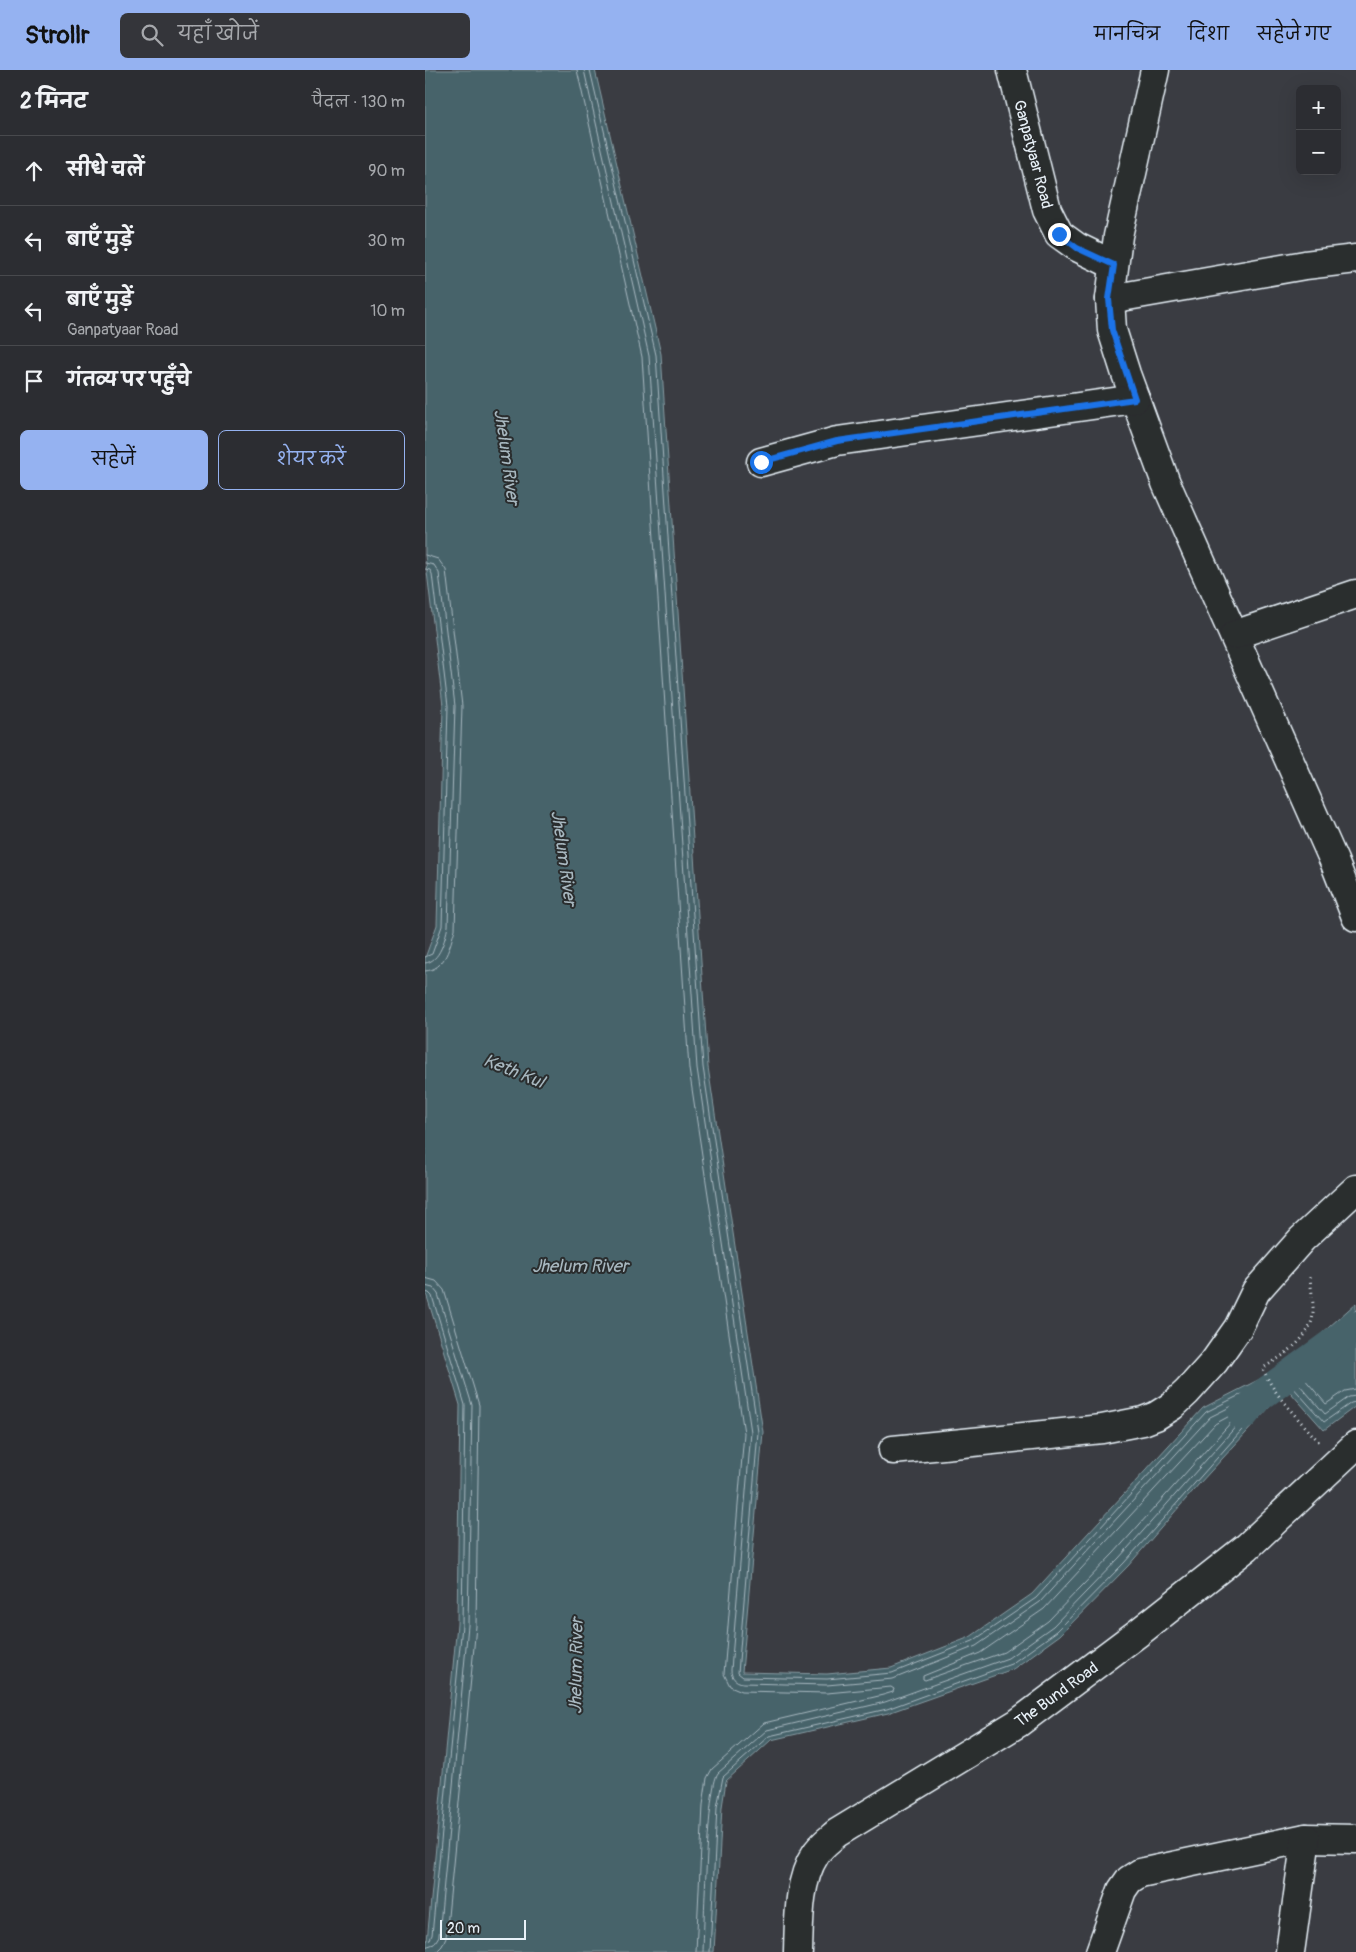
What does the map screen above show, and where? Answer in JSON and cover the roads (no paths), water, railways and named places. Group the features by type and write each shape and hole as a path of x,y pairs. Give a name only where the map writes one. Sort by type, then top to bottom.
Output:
{"street":[{"name":"Ganpatyaar Road","path":"1012,70 1047,210 1059,234 1077,248 1114,265"},
{"path":"1155,70 1118,236 1109,299 1112,330 1166,483 1334,861 1356,917"},
{"path":"1109,299 1305,265 1356,259"},
{"path":"761,462 837,441 1135,399"},
{"path":"1234,635 1356,594"},
{"path":"893,1450 1102,1429 1143,1421 1156,1416 1172,1406 1214,1362 1238,1328 1256,1291 1302,1238 1356,1189"},
{"name":"The Bund Road","path":"798,1952 801,1898 809,1866 829,1839 911,1786 1018,1723 1138,1633 1247,1546 1356,1445"},
{"path":"1290,1952 1306,1838"},
{"path":"1100,1952 1122,1890 1129,1880 1140,1873 1306,1838 1356,1839"}],"water":[{"name":"Jhelum River","path":"425,70 595,70 661,354 708,1067 763,1432 742,1672 827,1674 891,1668 970,1637 1032,1594 1203,1408 1262,1378 1280,1396 1199,1484 1128,1566 1060,1635 1013,1669 888,1713 771,1740 726,1781 722,1807 714,1952 426,1952 457,1624 460,1405 425,1290 425,958 437,925 443,706 425,555"},
{"path":"1356,1303 1356,1406 1324,1430 1275,1375"}],"waterway":[{"path":"1243,1415 1259,1397 1356,1326"}],"water label":[{"name":"Keth Kul","path":"514,1071"}]}
